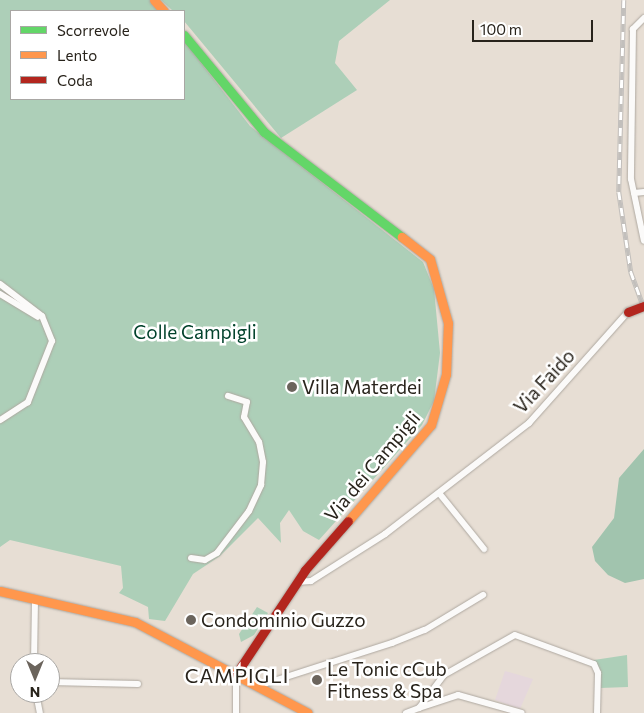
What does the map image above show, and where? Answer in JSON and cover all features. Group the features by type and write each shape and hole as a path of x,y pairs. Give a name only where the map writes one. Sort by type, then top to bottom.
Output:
{"street":[{"path":"154,0 163,10"},
{"path":"644,18 633,29 634,193 644,241"},
{"name":"Via dei Campigli","path":"185,36 264,132 416,244 430,259 444,299 449,350 441,402 431,425 297,582 236,674"},
{"path":"634,193 644,192"},
{"path":"0,284 44,320 52,341 28,402 0,420"},
{"path":"0,294 44,320"},
{"name":"Via Faido","path":"297,582 311,581 439,494 531,422 628,312 644,306"},
{"path":"191,558 205,560 217,553 249,511 261,485 263,462 259,442 244,417 247,402 228,396"},
{"path":"439,494 484,549"},
{"path":"0,591 135,622 308,713"},
{"path":"258,686 408,636 482,595"},
{"path":"34,653 35,599"},
{"path":"419,708 444,675 515,635 594,664 598,673 597,713"},
{"path":"236,674 236,713"},
{"path":"60,682 138,684"},
{"path":"406,713 449,696 466,695 522,713"}],"shaded area":[{"path":"505,671 533,679 520,709 495,700"}],"green space":[{"name":"Colle Campigli","path":"0,0 152,0 160,10 10,10 10,100 185,100 185,42 250,126 423,262 434,289 440,353 434,401 422,425 319,540 303,531 289,510 280,523 281,543 258,518 220,556 193,574 165,621 149,619 148,607 119,593 123,588 121,566 10,540 0,547"},
{"path":"161,0 390,0 339,41 335,63 357,90 281,138 185,22 185,10 172,10"},
{"path":"644,449 644,579 625,583 608,575 595,561 592,547 614,518 619,478"},
{"path":"257,607 268,613 254,635 241,642 239,634"},
{"path":"627,655 628,687 600,688 594,660"}],"railway":[{"path":"624,0 619,192 631,272 644,307"}],"traffic: fast":[{"path":"185,36 264,132 402,237"}],"traffic: slow":[{"path":"154,0 163,10"},
{"path":"348,521 431,425 446,374 448,323 430,259 402,237"},
{"path":"0,591 135,622 308,713"}],"traffic: jam":[{"path":"628,312 644,306"},
{"path":"236,674 305,570 348,521"}],"place":[{"name":"Villa Materdei","path":"292,387"},
{"name":"Condominio Guzzo","path":"191,620"},
{"name":"Le Tonic cCub Fitness & Spa","path":"317,680"}],"district":[{"name":"CAMPIGLI","path":"237,675"}]}
